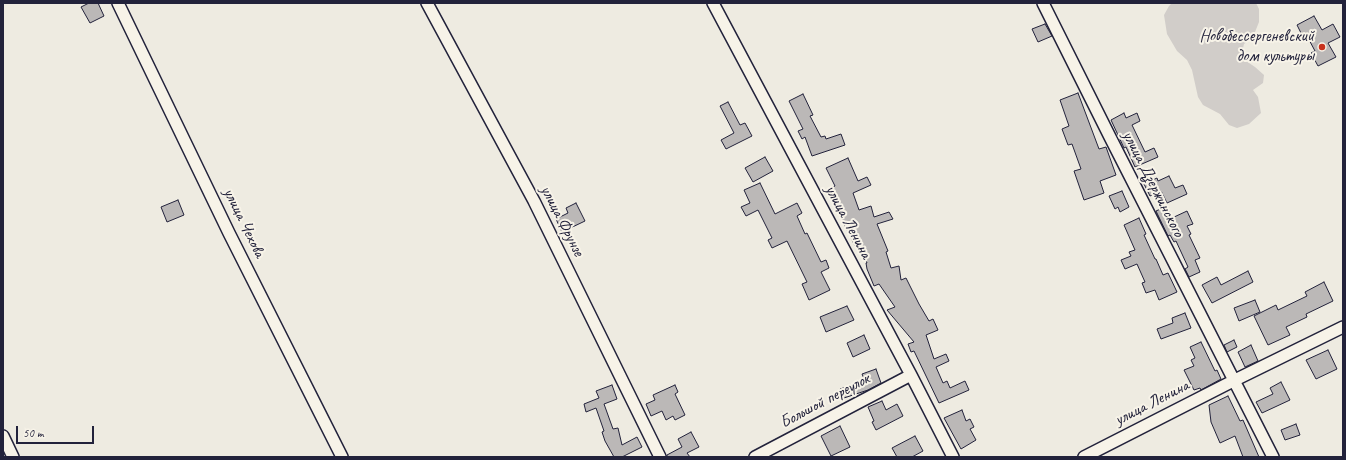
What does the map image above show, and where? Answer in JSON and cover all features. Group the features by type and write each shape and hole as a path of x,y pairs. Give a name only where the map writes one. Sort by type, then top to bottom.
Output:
{"street":[{"name":"улица Чехова","path":"118,3 229,233 342,457"},
{"name":"улица Фрунзе","path":"427,3 534,201 660,457"},
{"name":"улица Ленина","path":"713,3 953,457"},
{"name":"улица Дзержинского","path":"1043,3 1273,457"},
{"path":"1235,380 1343,327"},
{"name":"Большой переулок","path":"755,457 911,375"},
{"name":"улица Ленина","path":"1084,457 1235,380"},
{"path":"3,436 13,457"}],"shaded area":[{"path":"1172,3 1256,3 1259,9 1259,22 1253,37 1244,44 1242,52 1246,61 1264,75 1263,83 1253,90 1258,97 1261,113 1249,124 1237,128 1229,125 1220,114 1203,105 1198,97 1192,70 1187,60 1177,51 1167,34 1164,15"}],"building":[{"path":"89,3 98,3 104,16 90,23 81,7"},
{"name":"Новобессергеневский дом культуры","path":"1314,16 1322,30 1333,24 1340,37 1328,43 1336,57 1318,66 1311,53 1315,51 1307,36 1303,37 1297,25"},
{"path":"1045,24 1052,36 1038,42 1032,29"},
{"path":"1078,93 1099,149 1106,147 1116,175 1100,181 1104,193 1084,200 1074,171 1081,169 1072,144 1068,145 1062,129 1069,126 1060,100"},
{"path":"803,94 813,115 810,116 821,137 825,136 826,139 841,134 845,145 812,156 805,137 802,139 798,131 803,129 789,101"},
{"path":"728,102 740,125 745,123 752,136 726,149 721,140 734,133 720,106"},
{"path":"1124,113 1126,118 1137,113 1140,121 1132,125 1145,152 1154,148 1158,157 1135,167 1111,120"},
{"path":"765,157 773,171 753,182 745,168"},
{"path":"848,158 858,181 867,177 871,185 853,193 859,210 871,206 874,217 889,212 893,219 877,224 888,251 886,252 891,268 899,266 901,280 906,278 929,321 933,319 938,330 926,335 934,359 946,354 949,361 936,367 943,383 947,381 950,388 965,381 969,390 939,403 914,351 911,352 908,344 914,342 887,310 895,307 879,284 874,286 859,244 855,246 845,226 839,208 836,209 833,202 835,201 829,189 835,186 826,168"},
{"path":"1169,176 1175,188 1183,185 1187,194 1167,203 1161,191 1150,196 1144,184 1157,178 1158,181"},
{"path":"760,183 775,214 797,203 802,213 797,216 805,234 807,233 821,262 826,260 829,268 821,272 830,290 809,300 802,284 807,282 787,241 772,248 768,240 772,238 758,210 746,216 741,207 750,203 744,190"},
{"path":"1122,191 1129,207 1120,212 1118,207 1115,209 1109,196"},
{"path":"178,200 184,215 167,222 161,207"},
{"path":"576,203 585,221 562,232 556,219 568,213 566,208"},
{"path":"1167,206 1172,218 1187,211 1193,224 1187,226 1191,234 1189,235 1200,258 1195,260 1200,272 1189,277 1185,269 1188,267 1176,241 1174,242 1170,235 1168,236 1156,211"},
{"path":"1139,218 1146,234 1144,235 1163,275 1168,273 1177,292 1159,300 1155,290 1146,293 1142,283 1145,282 1137,264 1125,269 1121,260 1131,256 1129,252 1135,250 1124,225"},
{"path":"1248,271 1253,282 1212,303 1202,285 1217,277 1221,285"},
{"path":"1324,282 1333,301 1306,314 1307,317 1286,327 1290,335 1268,345 1254,316 1276,305 1278,310 1307,296 1305,292"},
{"path":"1255,300 1260,312 1239,321 1234,308"},
{"path":"847,306 854,320 826,332 820,317"},
{"path":"1185,313 1191,328 1161,339 1157,329 1173,323 1172,318"},
{"path":"864,335 870,349 853,357 847,343"},
{"path":"1234,340 1237,347 1227,352 1224,345"},
{"path":"1201,342 1215,371 1217,370 1221,379 1201,390 1200,388 1194,390 1184,370 1194,366 1191,360 1195,358 1190,347"},
{"path":"1251,345 1258,361 1245,367 1238,352"},
{"path":"1328,350 1337,369 1316,379 1306,360"},
{"path":"876,369 881,383 868,390 844,398 840,389 865,381 862,374"},
{"path":"1281,382 1290,400 1262,413 1256,402 1273,394 1270,388"},
{"path":"612,385 617,399 604,404 613,429 618,428 622,445 637,437 642,447 622,457 614,457 605,441 602,432 604,431 596,408 586,412 584,404 599,398 596,391"},
{"path":"675,385 678,392 675,394 685,415 675,420 673,416 666,420 662,411 651,416 646,404 655,400 653,395"},
{"path":"1228,396 1240,421 1243,420 1259,457 1243,457 1235,436 1220,443 1211,422 1209,405"},
{"path":"882,401 886,410 897,404 903,416 876,430 868,407"},
{"path":"962,410 966,421 970,419 974,427 970,429 976,440 961,449 944,418"},
{"path":"1296,424 1300,435 1285,440 1281,430"},
{"path":"840,426 850,447 831,456 821,436"},
{"path":"691,432 699,447 687,453 690,457 667,457 667,455 682,447 678,439"},
{"path":"915,436 923,451 912,457 897,457 892,448"}],"place":[{"name":"Новобессергеневский дом культуры","path":"1322,47"}]}
